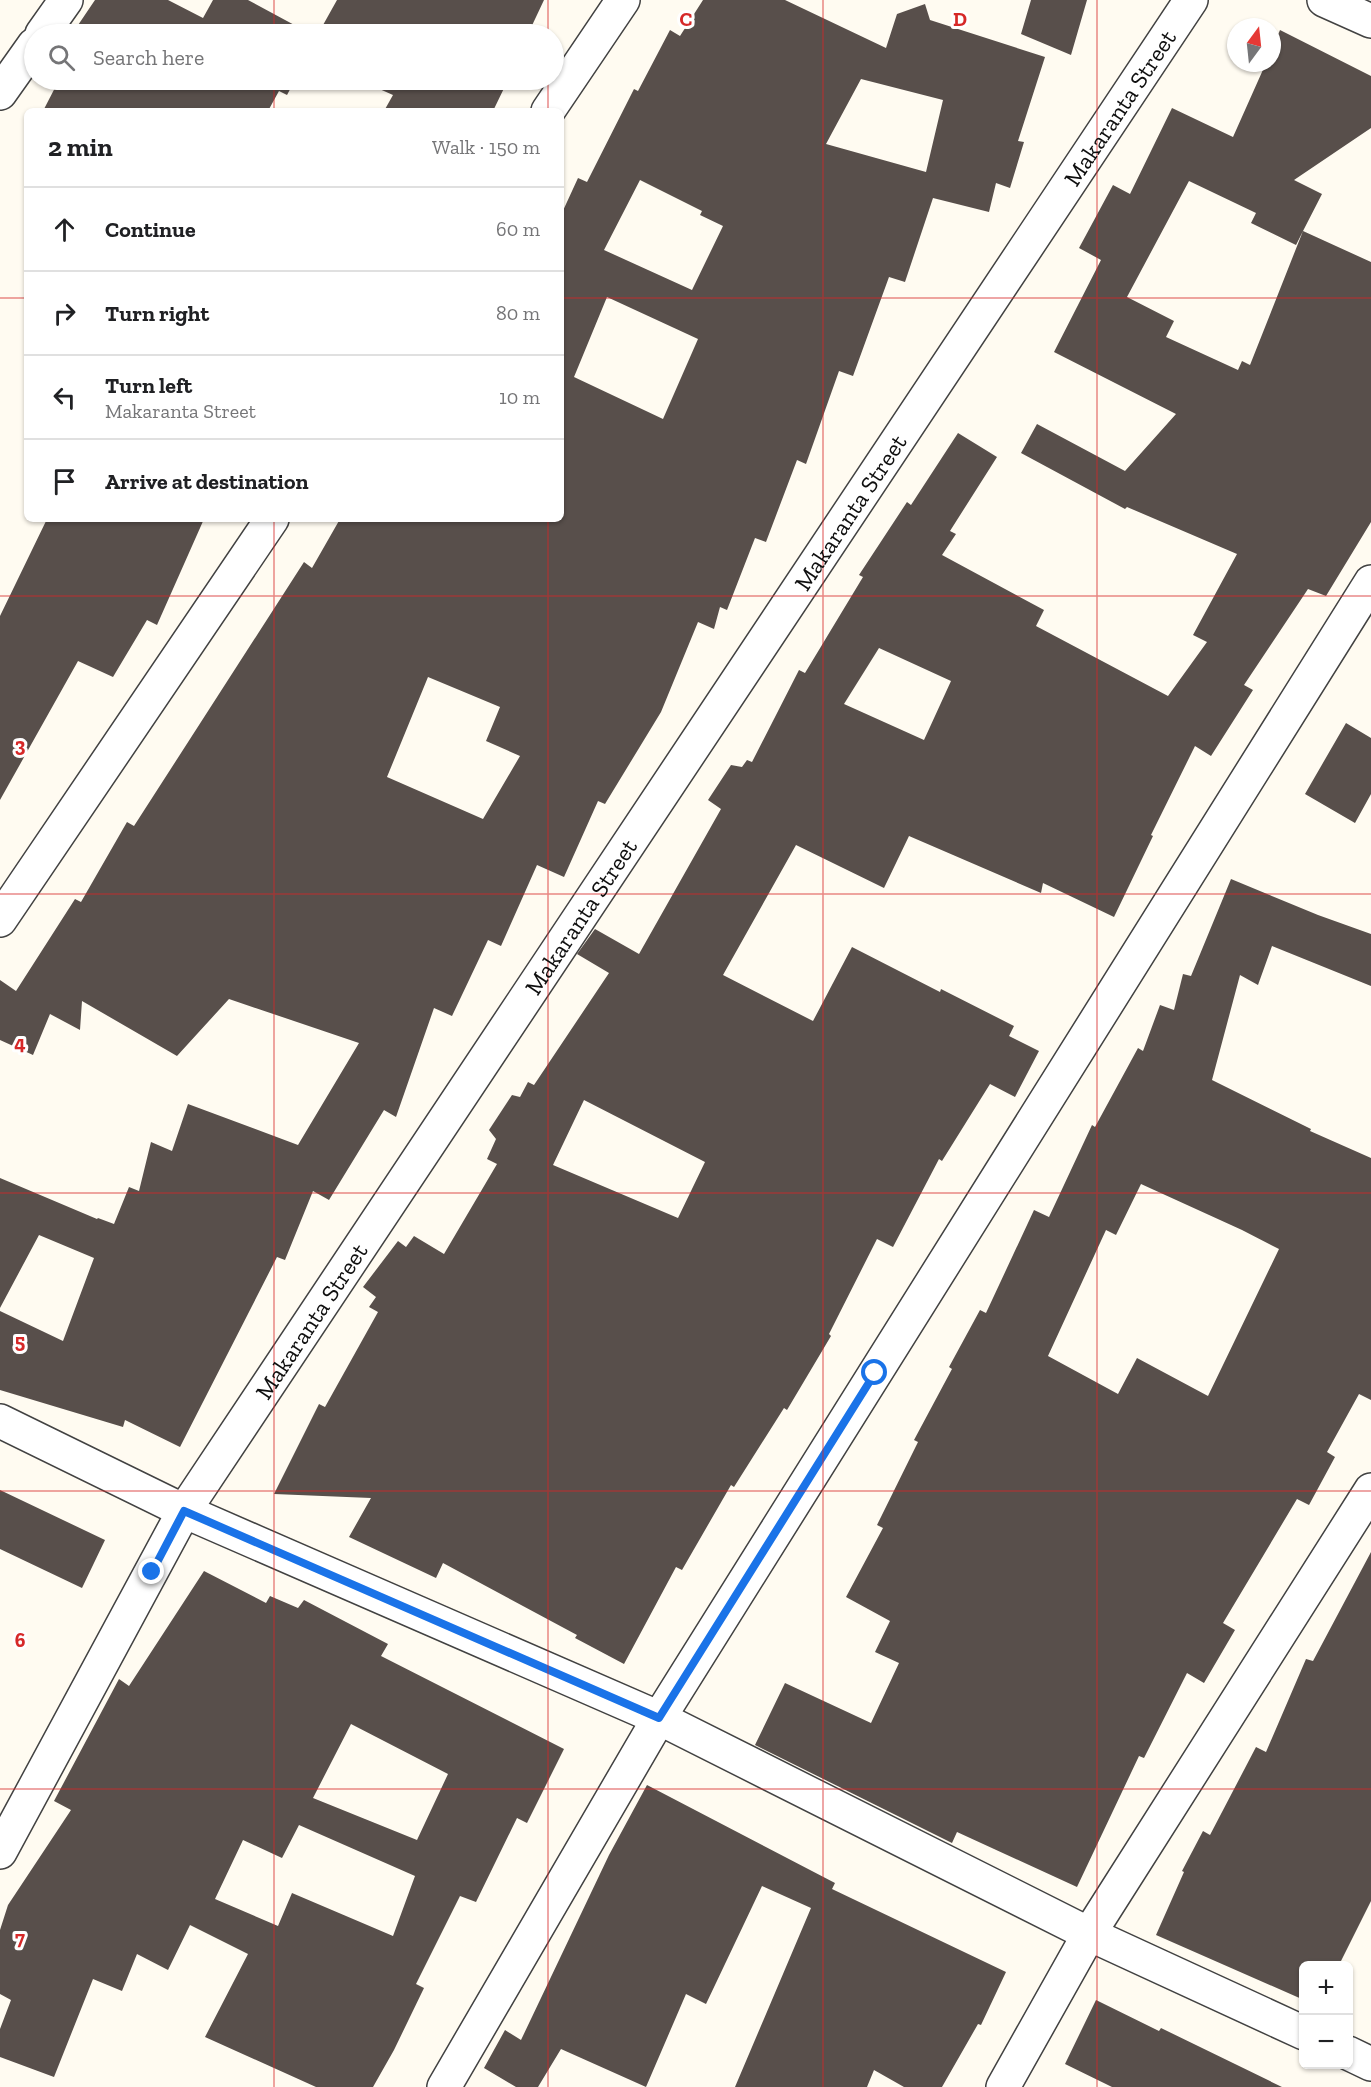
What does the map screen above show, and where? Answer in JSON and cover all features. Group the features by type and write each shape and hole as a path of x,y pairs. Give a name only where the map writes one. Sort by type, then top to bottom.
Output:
{"street":[{"path":"49,24 66,0"},
{"path":"564,87 623,0"},
{"name":"Makaranta Street","path":"0,1852 184,1511 1191,0"},
{"path":"1324,0 1371,21"},
{"path":"0,93 24,59"},
{"path":"550,108 562,90"},
{"path":"0,920 270,522"},
{"path":"444,2087 659,1718 1371,582"},
{"path":"0,1420 184,1511 659,1718 1089,1934 1299,2030"},
{"path":"1003,2087 1089,1934 1371,1490"},
{"path":"1353,2055 1371,2064"}],"building":[{"path":"95,0 168,0 203,18 213,0 248,0 292,24 79,24"},
{"path":"337,0 544,0 533,24 324,24"},
{"path":"703,0 785,0 886,48 897,14 925,4 930,20 1045,57 1018,141 1024,142 1010,188 996,183 989,212 933,198 905,282 889,277 853,376 839,371 806,464 797,460 766,542 755,538 727,610 720,607 714,629 698,622 661,712 605,804 598,801 564,877 537,865 501,946 488,940 452,1016 434,1008 396,1117 384,1110 329,1200 313,1191 285,1260 277,1257 180,1447 125,1420 123,1427 0,1390 0,1311 63,1341 94,1258 39,1235 0,1308 0,1178 114,1224 129,1187 139,1191 151,1142 172,1151 188,1104 298,1145 359,1043 229,999 177,1056 82,1001 80,1030 50,1014 33,1055 0,1040 0,980 16,991 75,899 81,902 127,822 134,826 304,562 312,568 338,522 564,522 564,208 578,178 587,182 634,89 638,91 670,30 680,36","holes":["861,79 943,100 926,172 826,144","640,180 702,211 700,215 723,226 692,290 604,250","607,297 698,339 663,419 574,377","428,677 500,707 486,741 520,756 483,819 387,777"]},
{"path":"1031,0 1087,0 1071,55 1021,34"},
{"path":"1281,31 1371,76 1371,128 1294,180 1322,194 1303,231 1371,262 1371,522 1326,596 1308,589 1244,685 1253,690 1211,756 1195,746 1114,917 1043,883 1041,893 909,836 884,888 796,845 723,975 813,1021 852,947 940,992 941,989 1014,1026 1009,1036 1039,1051 1015,1097 990,1084 942,1161 939,1159 893,1247 877,1239 829,1334 831,1336 787,1410 784,1408 734,1487 731,1485 682,1570 676,1567 624,1664 575,1638 577,1635 443,1563 436,1578 349,1537 371,1498 274,1494 319,1404 325,1407 378,1312 369,1307 376,1297 363,1287 398,1241 406,1247 414,1236 444,1254 497,1164 487,1159 496,1139 489,1130 512,1095 520,1097 528,1082 534,1085 609,973 577,954 595,929 639,954 721,809 708,800 731,765 742,767 747,760 752,762 799,670 805,673 863,577 859,575 907,502 911,505 958,433 997,457 950,531 956,534 942,555 1044,610 1036,626 1168,696 1207,642 1193,635 1237,554 1127,507 1125,509 1021,453 1037,424 1125,471 1176,414 1054,352 1101,260 1079,248 1113,185 1130,194 1172,108 1233,137 1262,72 1281,72","holes":["1189,181 1256,213 1251,223 1296,245 1303,231 1250,365 1242,361 1238,370 1166,337 1174,321 1127,297","879,648 951,681 924,740 844,704","584,1100 705,1162 678,1218 553,1165"]},
{"path":"54,90 290,90 287,95 279,91 270,108 45,108"},
{"path":"382,90 503,90 494,108 386,108 393,95"},
{"path":"46,522 203,522 157,625 147,620 113,677 78,661 0,800 0,616"},
{"path":"1346,723 1371,738 1371,794 1355,823 1305,794"},
{"path":"1231,879 1371,934 1371,986 1272,946 1258,985 1240,975 1212,1080 1311,1129 1310,1131 1371,1158 1371,1400 1359,1394 1327,1452 1335,1457 1309,1505 1297,1499 1223,1623 1235,1630 1204,1683 1187,1673 1144,1758 1139,1756 1077,1887 957,1832 952,1843 755,1745 785,1683 871,1723 899,1663 875,1652 890,1621 846,1597 883,1528 877,1525 918,1442 914,1440 952,1369 949,1367 980,1310 986,1313 1034,1210 1049,1217 1092,1125 1095,1127 1138,1048 1143,1051 1160,1005 1174,1010 1183,974 1191,976","holes":["1141,1184 1279,1249 1208,1396 1137,1358 1118,1394 1048,1356 1106,1230 1116,1235"]},
{"path":"0,1490 105,1540 82,1588 0,1549"},
{"path":"1371,1552 1371,1901 1341,1961 1299,1961 1299,1998 1156,1935 1184,1872 1182,1871 1203,1831 1210,1835 1256,1747 1266,1752 1306,1659 1313,1661"},
{"path":"204,1571 266,1603 270,1596 298,1608 304,1600 388,1644 381,1656 564,1749 527,1823 517,1818 476,1902 460,1896 416,1984 424,1988 373,2087 316,2087 205,2037 248,1954 190,1925 168,1970 137,1954 122,1991 93,1979 54,2077 0,2057 0,2029 11,2000 0,1994 0,1930 8,1905 71,1810 54,1801 119,1679 129,1686","holes":["351,1724 448,1774 417,1840 313,1798","299,1825 415,1876 393,1936 292,1893 278,1926 215,1899 243,1840 282,1858"]},
{"path":"647,1785 835,1883 832,1889 1006,1972 981,2025 978,2024 942,2087 904,2087 874,2070 867,2087 735,2087 811,1908 762,1886 706,2004 686,1994 646,2087 561,2049 538,2087 516,2087 484,2068 505,2030 521,2040 609,1855"},
{"path":"1096,2000 1159,2031 1161,2028 1282,2087 1112,2087 1065,2064"}],"route":[{"path":"152,1572 184,1511 659,1718 875,1373"}]}
